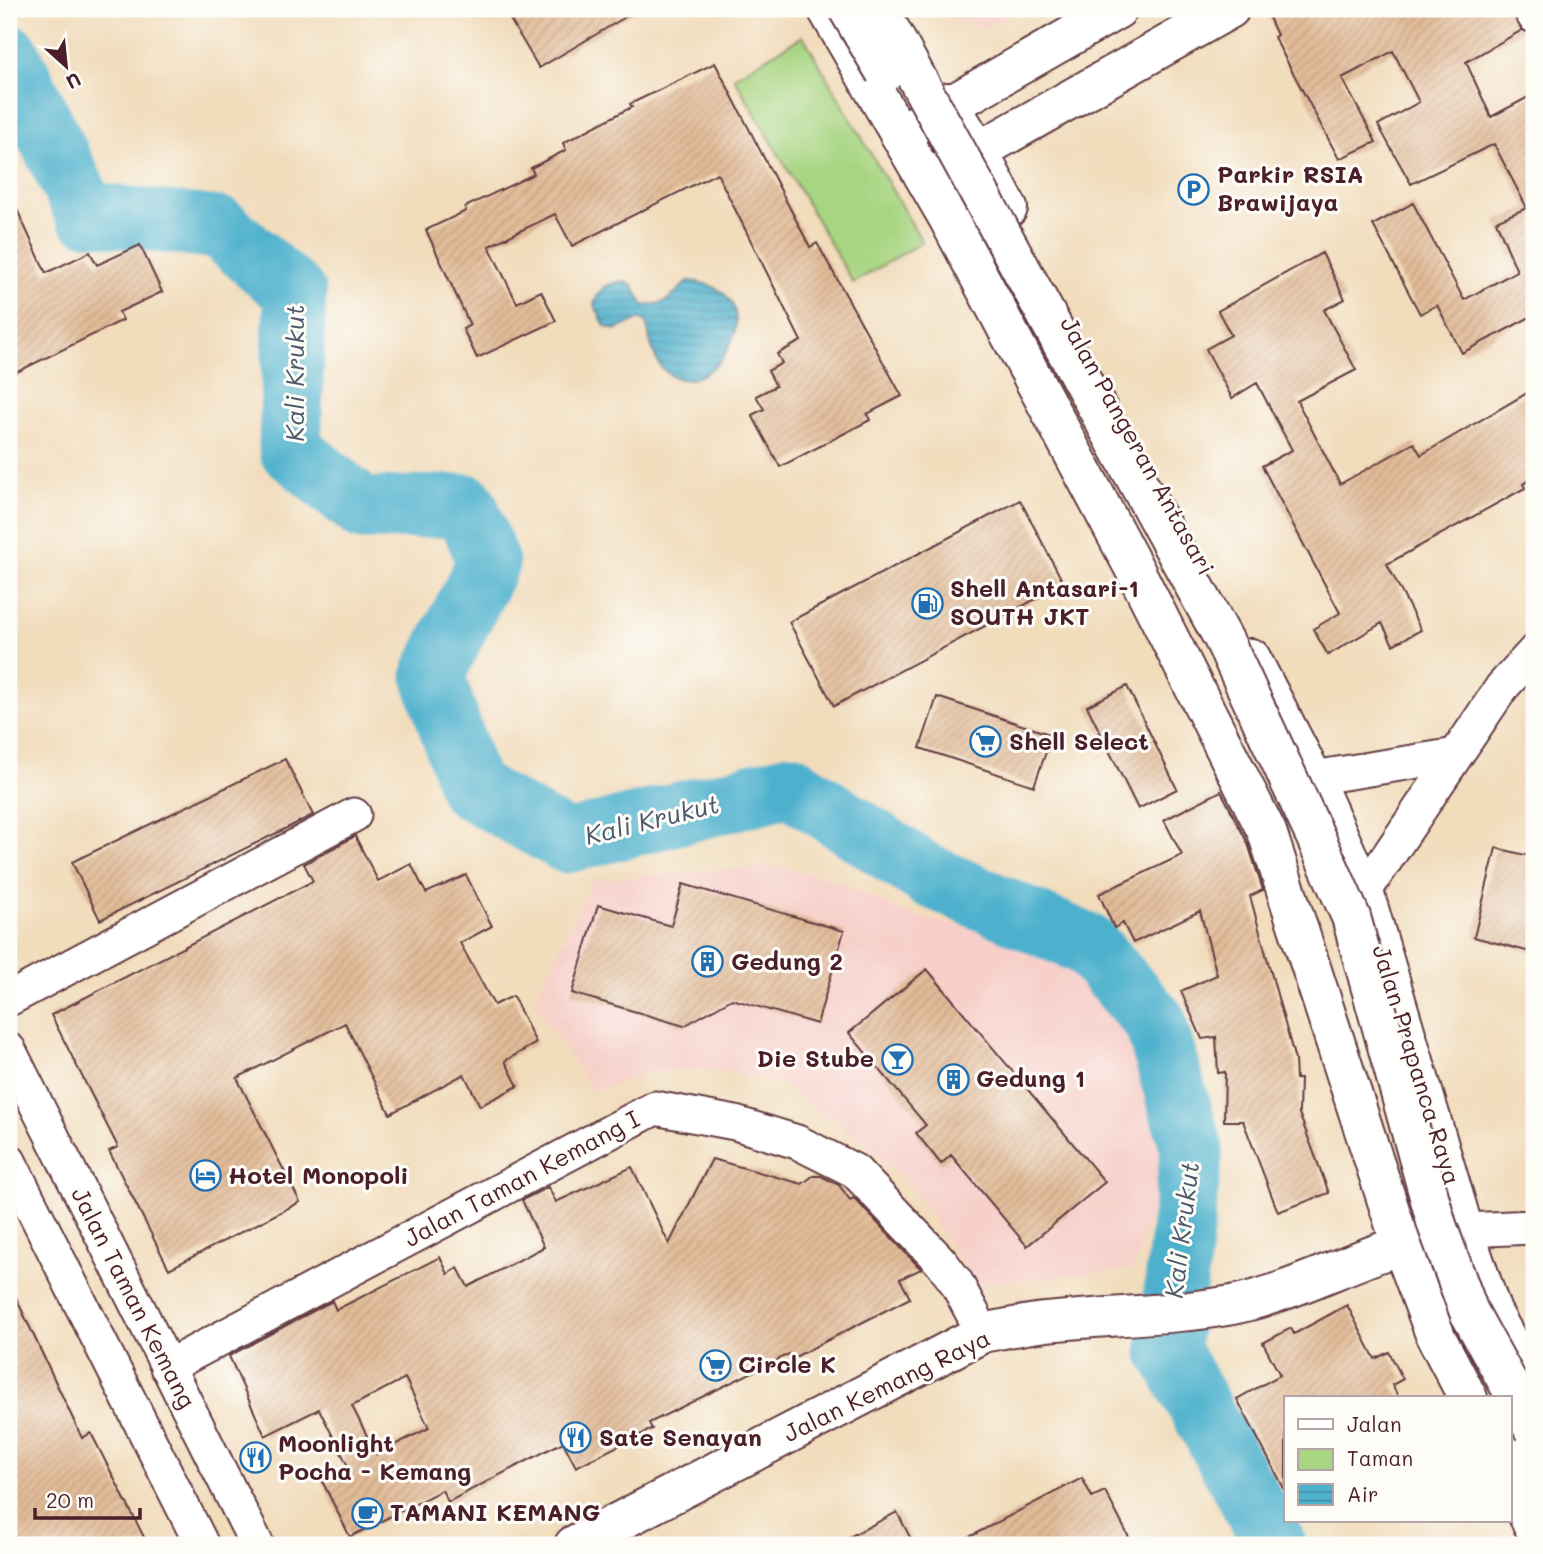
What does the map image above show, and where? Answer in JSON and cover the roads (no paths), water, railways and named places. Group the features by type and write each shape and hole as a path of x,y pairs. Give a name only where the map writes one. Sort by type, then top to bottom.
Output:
{"main road":[{"path":"827,9 927,180 1136,570 1267,832 1401,1244 1436,1336 1467,1396"},
{"path":"848,9 944,174 1211,663 1301,858 1331,935 1426,1246 1458,1325 1495,1396"},
{"path":"879,9 1225,642 1311,825 1351,917 1437,1225 1453,1271 1469,1312 1534,1430"},
{"name":"Jalan Pangeran Antasari","path":"895,9 979,152 1237,630 1313,778 1364,892"},
{"path":"900,134 1118,9"},
{"path":"927,180 1230,9"},
{"name":"Jalan Prapanca Raya","path":"1364,892 1464,1230 1492,1312 1534,1388"},
{"name":"Jalan Kemang Raya","path":"574,1545 983,1333 1044,1322 1232,1305 1276,1292 1401,1244 1464,1230"},
{"path":"1512,1429 1534,1472"},
{"path":"1512,1484 1534,1527"}],"street":[{"path":"1530,9 1534,16"},
{"path":"1364,892 1502,687 1534,652"},
{"path":"1313,778 1456,755"},
{"path":"9,999 354,815"},
{"name":"Jalan Taman Kemang","path":"9,1050 257,1545"},
{"name":"Jalan Taman Kemang I","path":"167,1367 655,1108 735,1124 797,1142 855,1171 941,1262 956,1282 983,1333"},
{"name":"Jalan Taman Kemang","path":"9,1161 202,1545"},
{"path":"29,1202 73,1178"},
{"path":"1464,1230 1534,1227"}],"water":[{"path":"622,281 633,285 644,306 665,302 689,281 717,289 732,304 736,324 730,344 718,362 702,375 683,379 665,371 657,361 646,321 640,319 616,330 605,326 594,304 604,288"}],"waterway":[{"name":"Kali Krukut","path":"9,55 86,213 220,228 295,293 290,449 363,509 466,505 488,563 433,675 470,788 567,842 790,785 927,875 1088,945 1155,1022 1192,1149 1168,1349 1275,1545"}],"place":[{"name":"Parkir RSIA Brawijaya","path":"1194,189"},
{"name":"Shell Antasari-1 SOUTH JKT","path":"927,603"},
{"name":"Shell Select","path":"986,742"},
{"name":"Gedung 2","path":"708,962"},
{"name":"Die Stube","path":"897,1059"},
{"name":"Gedung 1","path":"953,1079"},
{"name":"Hotel Monopoli","path":"205,1176"},
{"name":"Circle K","path":"715,1365"},
{"name":"Sate Senayan","path":"576,1438"},
{"name":"Moonlight Pocha - Kemang","path":"255,1458"},
{"name":"TAMANI KEMANG","path":"367,1513"}]}
